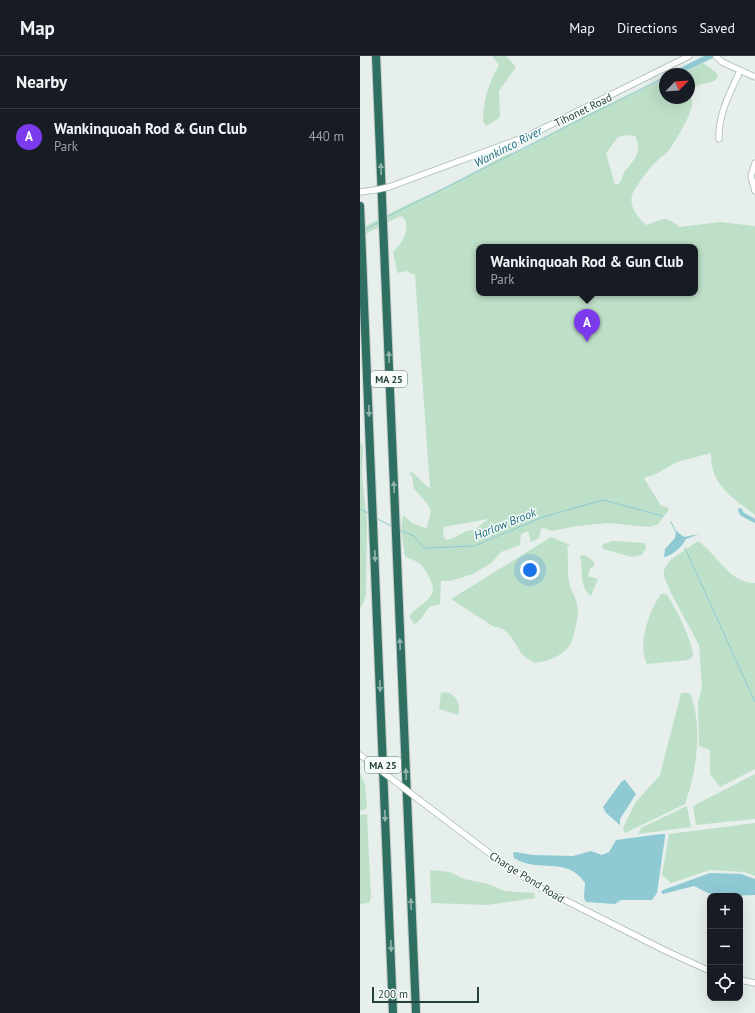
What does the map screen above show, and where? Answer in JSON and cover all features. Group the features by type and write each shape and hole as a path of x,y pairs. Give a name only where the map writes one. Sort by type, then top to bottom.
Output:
{"highway":[{"name":"MA 25","path":"376,56 416,1013"},
{"name":"MA 25","path":"360,206 393,1013"}],"street":[{"name":"Tihonet Road","path":"363,192 389,187 530,135 685,57"},
{"path":"716,57 740,71 755,77"},
{"path":"719,139 718,127 722,110 740,71"},
{"path":"755,163 751,176 755,191"},
{"name":"Charge Pond Road","path":"360,755 493,856 538,887 666,951 707,970"},
{"path":"743,981 755,983"}],"green space":[{"path":"492,56 506,56 516,67 499,91 500,116 498,119 486,126 483,121 484,105 489,85 499,65"},
{"path":"703,63 716,72 718,77 713,82 699,85 695,88 695,68 692,68"},
{"path":"659,81 659,104 692,104 685,124 670,149 652,166 633,192 631,200 633,208 646,225 665,219 674,222 679,227 720,222 755,226 755,515 731,496 718,482 714,474 711,453 677,462 656,474 644,478 661,506 667,507 669,510 658,524 650,527 609,523 577,526 552,531 544,528 541,529 539,538 531,542 528,531 521,534 520,545 501,552 491,563 473,574 450,581 441,581 440,604 429,607 420,620 415,624 409,616 427,600 432,594 433,590 427,573 419,563 405,556 401,530 403,515 412,523 425,528 427,527 431,511 427,503 414,489 412,476 409,473 412,472 430,489 415,275 406,271 398,273 393,252 400,245 405,235 406,221 403,217 400,216 364,235 364,227 408,204 444,188 506,155 516,152 592,112","holes":["628,135 635,136 637,141 637,155 624,173 621,181 615,185 606,153 618,137","488,519 475,530 467,531 446,540 443,536 444,527"]},
{"path":"360,441 363,447 362,476 367,521 366,595 360,608"},
{"path":"551,537 570,545 567,547 568,577 577,604 577,619 571,644 564,652 546,661 535,663 524,656 509,634 500,628 494,627 451,599"},
{"path":"612,541 645,543 646,548 642,555 632,557 603,549 602,545"},
{"path":"698,541 731,573 746,582 755,583 755,769 720,787 710,774 710,750 699,746 698,703 702,687 699,645 670,591 664,576 664,570 670,560"},
{"path":"585,555 594,562 594,566 590,568 588,576 598,579 591,596 584,588 582,578 580,556"},
{"path":"661,594 666,594 678,615 687,634 693,656 688,660 647,664 643,647 646,628 652,609"},
{"path":"446,692 453,695 457,701 459,708 458,715 439,709 441,693"},
{"path":"681,693 690,693 694,706 697,734 697,748 693,777 685,804 625,833 623,828 635,803 660,775"},
{"path":"360,773 365,784 367,807 366,809 360,811"},
{"path":"755,774 755,819 696,825 693,806"},
{"path":"687,806 691,827 638,834 641,828"},
{"path":"360,815 367,815 371,897 369,903 360,904"},
{"path":"755,823 755,876 744,872 710,870 671,883 662,875 669,834"},
{"path":"430,870 450,872 464,879 488,884 505,891 534,893 535,898 487,905 431,903"}],"water":[{"path":"704,56 717,56 692,68 680,68"},
{"path":"676,531 684,537 699,534 686,539 677,550 664,557 665,549 675,538"},
{"path":"625,780 636,794 620,819 620,825 606,813 603,807 622,781"},
{"path":"665,834 665,837 657,893 652,900 621,900 615,904 586,902 584,898 585,883 578,875 561,867 523,863 514,858 513,853 573,856 591,851 602,855 609,852 616,840"},
{"path":"710,873 741,874 755,879 755,895 743,895 743,893 708,893 694,886 663,894 661,892"}],"waterway":[{"name":"Wankinco River","path":"387,217 659,80"},
{"name":"Wankinco River","path":"364,230 379,222"},
{"name":"Harlow Brook","path":"399,530 414,536 424,548 474,546 543,517 603,500 663,516"},
{"name":"Harlow Brook","path":"360,509 368,513"},
{"path":"740,510 742,514 755,521"},
{"name":"Harlow Brook","path":"376,518 393,527"},
{"name":"Harlow Brook","path":"671,522 676,532"},
{"name":"Harlow Brook","path":"685,548 755,702"}],"place":[{"name":"Wankinquoah Rod & Gun Club","path":"587,342"}]}
